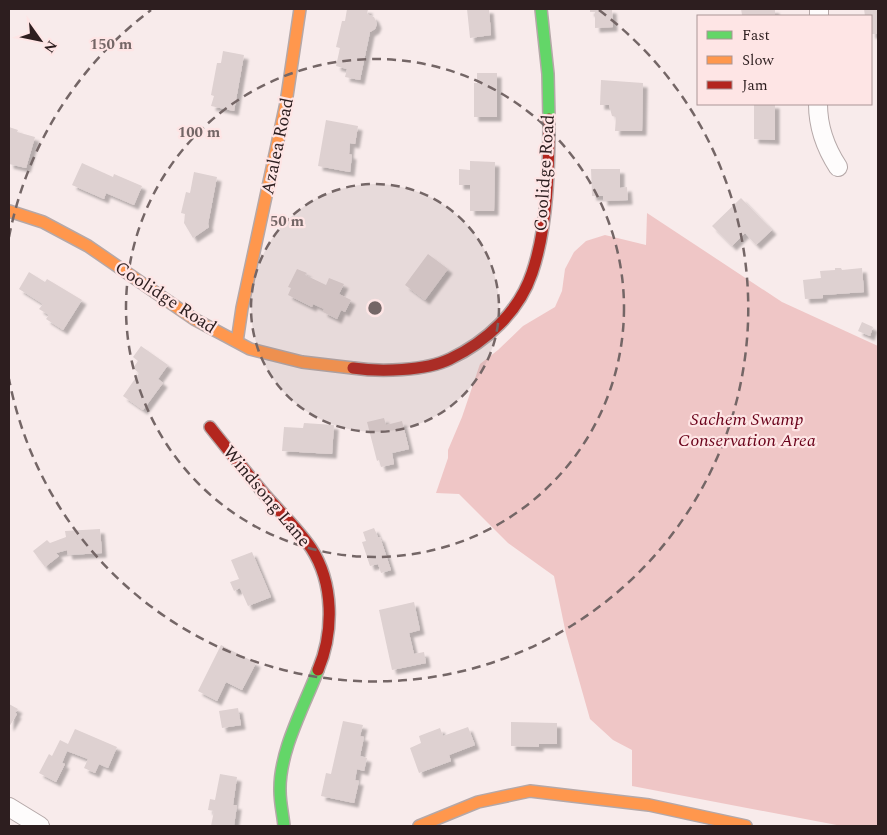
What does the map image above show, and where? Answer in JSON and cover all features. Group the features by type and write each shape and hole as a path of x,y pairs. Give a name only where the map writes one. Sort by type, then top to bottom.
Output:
{"street":[{"name":"Azalea Road","path":"237,342 242,308 286,103 300,9"},
{"name":"Coolidge Road","path":"9,211 42,222 88,246 194,319 250,348 302,362 359,369 412,369 449,360 478,343 499,326 517,304 532,274 541,236 549,154 548,74 541,9"},
{"path":"818,105 823,140 838,167"},
{"name":"Windsong Lane","path":"210,427 238,463 303,537 319,564 330,597 330,633 327,649 292,733 282,766 280,801 284,826"},
{"path":"419,826 478,802 530,791 649,805 746,826"},
{"path":"9,807 40,826"}],"green space":[{"name":"Sachem Swamp Conservation Area","path":"647,213 782,302 878,346 878,826 842,826 632,786 632,750 613,740 590,719 566,634 554,576 508,543 459,494 436,493 448,458 448,450 462,417 480,364 523,326 555,307 562,291 565,269 574,252 586,241 605,235 646,245"}],"building":[{"path":"347,9 368,9 367,14 374,17 377,24 375,29 370,32 360,80 345,77 347,69 336,66 340,48 336,47"},
{"path":"467,9 489,9 491,35 470,38"},
{"path":"590,9 612,9 613,27 595,28 595,12 590,12"},
{"path":"741,9 775,9 775,15 742,15"},
{"path":"864,9 878,9 878,34 872,34 872,15 865,15"},
{"path":"223,51 244,55 234,111 211,106 214,96 211,95 217,63 221,63"},
{"path":"477,73 497,73 497,117 474,117 474,83 477,83"},
{"path":"601,80 643,83 642,131 615,131 616,117 612,116 609,105 600,105"},
{"path":"754,105 775,105 775,140 754,139"},
{"path":"326,120 358,126 355,144 350,143 349,154 352,155 350,172 318,166"},
{"path":"9,127 18,130 17,132 35,137 26,168 9,164"},
{"path":"470,161 495,162 494,211 470,211 470,185 459,185 459,169 470,170"},
{"path":"82,163 113,177 114,174 142,186 134,205 106,193 104,199 72,185"},
{"path":"591,169 620,169 620,188 627,187 628,200 603,201 603,196 592,196"},
{"path":"194,172 217,177 209,227 193,238 184,223 185,214 181,213 186,192 190,193"},
{"path":"741,198 772,230 756,245 745,233 732,246 712,226"},
{"path":"428,254 448,269 425,300 405,285"},
{"path":"835,268 841,268 842,270 862,268 864,292 823,295 823,298 805,299 803,280 821,278 820,271 835,270"},
{"path":"297,269 326,285 329,278 344,284 339,294 351,300 345,312 341,310 337,319 323,312 324,309 313,304 312,307 288,295 291,288 288,287"},
{"path":"29,272 45,282 47,279 82,300 63,330 46,319 49,315 39,309 43,304 19,289"},
{"path":"862,322 873,327 870,336 858,331"},
{"path":"141,346 168,365 158,379 163,383 143,410 123,396 139,373 133,368 138,361 133,357"},
{"path":"384,418 386,425 402,421 409,449 392,453 394,464 381,467 379,460 377,461 367,422"},
{"path":"304,423 334,425 332,454 282,451 284,427 303,428"},
{"path":"374,528 378,537 380,537 391,570 381,573 378,564 370,566 362,542 366,541 363,532"},
{"path":"100,529 102,553 68,555 67,550 56,553 59,556 45,567 33,551 47,540 50,543 66,537 65,531"},
{"path":"252,552 271,597 248,606 240,588 234,591 230,582 239,579 231,560"},
{"path":"414,602 420,630 409,633 414,654 424,652 426,663 392,670 379,610"},
{"path":"221,645 256,663 242,690 226,682 217,701 198,691"},
{"path":"9,704 18,709 9,727"},
{"path":"238,708 241,725 222,728 219,711"},
{"path":"343,721 363,725 360,736 364,737 360,756 367,758 364,771 357,769 355,780 359,781 354,803 321,796 326,773 331,774"},
{"path":"511,722 557,723 557,744 539,744 539,747 511,746"},
{"path":"468,727 475,745 449,755 451,761 419,773 410,748 421,743 419,736 440,728 443,736"},
{"path":"75,729 117,747 108,768 99,764 95,773 84,768 88,759 67,751 62,763 65,764 56,782 39,773 49,754 52,756 60,740 68,744"},
{"path":"220,774 237,777 233,805 237,805 234,826 211,826 214,811 208,810 210,799 215,800"}],"traffic: fast":[{"path":"541,9 548,74 549,119"},
{"path":"284,826 280,800 284,760 293,729 318,670"}],"traffic: slow":[{"path":"237,342 242,308 286,103 300,9"},
{"path":"9,211 43,222 88,246 194,319 250,349 302,362 353,368"},
{"path":"419,826 478,802 530,791 649,805 746,826"}],"traffic: jam":[{"path":"353,368 402,370 440,363 476,344 510,313 519,300 532,273 541,236 548,177 549,119"},
{"path":"210,427 266,496 301,534 319,562 328,592 329,624 327,640 318,670"}]}
